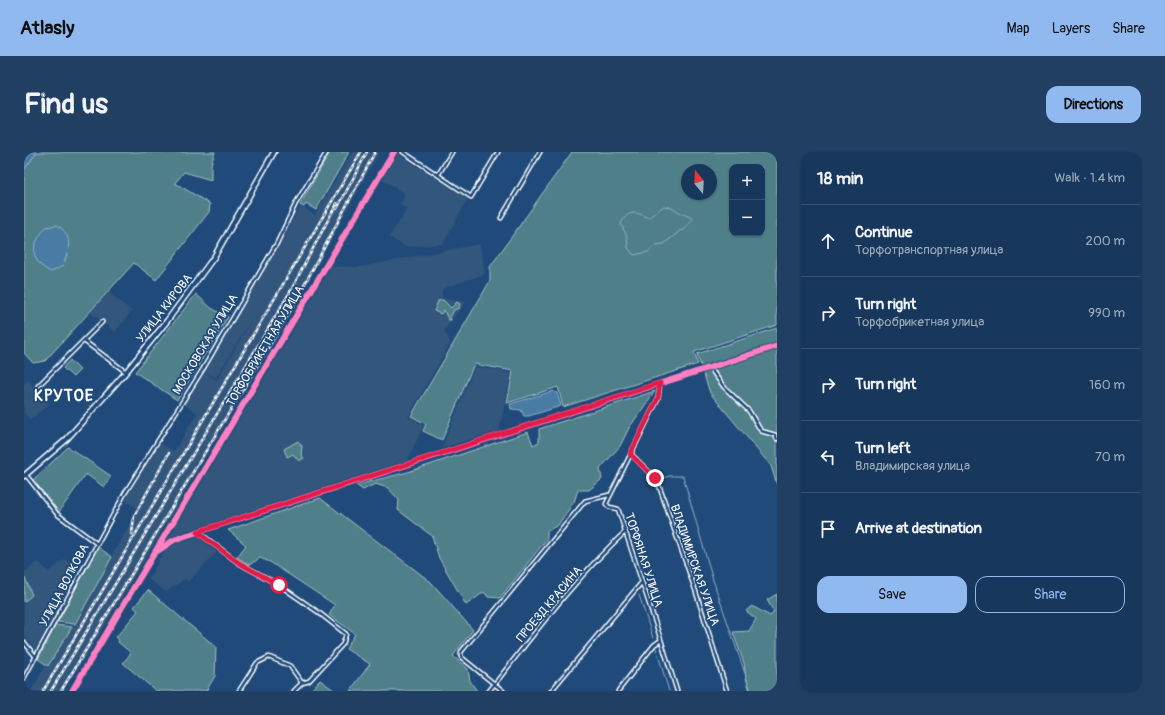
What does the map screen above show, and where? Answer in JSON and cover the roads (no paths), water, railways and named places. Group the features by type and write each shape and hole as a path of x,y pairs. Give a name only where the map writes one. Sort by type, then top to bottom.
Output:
{"street":[{"name":"УЛИЦА КИРОВА","path":"25,476 66,440 126,372 213,259 274,152"},
{"name":"МОСКОВСКАЯ УЛИЦА","path":"96,543 125,493 203,369 277,243 296,203 327,152"},
{"name":"ТОРФОБРИКЕТНАЯ УЛИЦА","path":"72,691 394,152"},
{"path":"404,152 471,197 498,152"},
{"path":"438,175 452,152"},
{"path":"501,218 540,152"},
{"path":"38,386 102,322"},
{"path":"84,341 126,372"},
{"name":"ТОРФОБРИКЕТНАЯ УЛИЦА","path":"156,552 174,540 197,532 777,346"},
{"path":"710,367 724,387 749,411 759,429 763,433 775,436 777,439"},
{"path":"503,691 461,657 460,652 585,500 609,495 658,398 660,383"},
{"name":"ВЛАДИМИРСКАЯ УЛИЦА","path":"630,454 657,480 695,589 727,691"},
{"path":"25,476 57,514 96,543"},
{"name":"ТОРФЯНАЯ УЛИЦА","path":"609,495 606,506 618,509 677,691"},
{"path":"197,532 239,563 279,585 318,612 346,634 343,644 309,682 302,683 294,691"},
{"name":"ПРОЕЗД КРАСИНА","path":"490,691 559,604 609,546 625,532"},
{"name":"УЛИЦА ВОЛКОВА","path":"24,678 96,543"},
{"path":"551,691 642,582"},
{"path":"618,691 654,645 661,640"},
{"path":"24,642 36,657"},
{"path":"239,691 257,663 269,657 290,666 302,683"}],"waterway":[{"path":"681,230 664,244 656,245 648,252 634,255 628,248 627,237 621,224 623,219 629,214 636,213 648,218 664,206 692,218"},
{"path":"682,231 693,219"},
{"path":"651,481 670,476 683,476 712,577 751,691"},
{"path":"639,595 653,638"},
{"path":"656,648 669,691"}],"railway":[{"path":"43,691 361,152"},
{"path":"337,209 367,152"},
{"path":"61,691 292,308 375,152"},
{"path":"51,691 290,292 337,203"},
{"path":"132,534 134,516 169,453"}],"district":[{"name":"КРУТОЕ","path":"64,395"}]}
